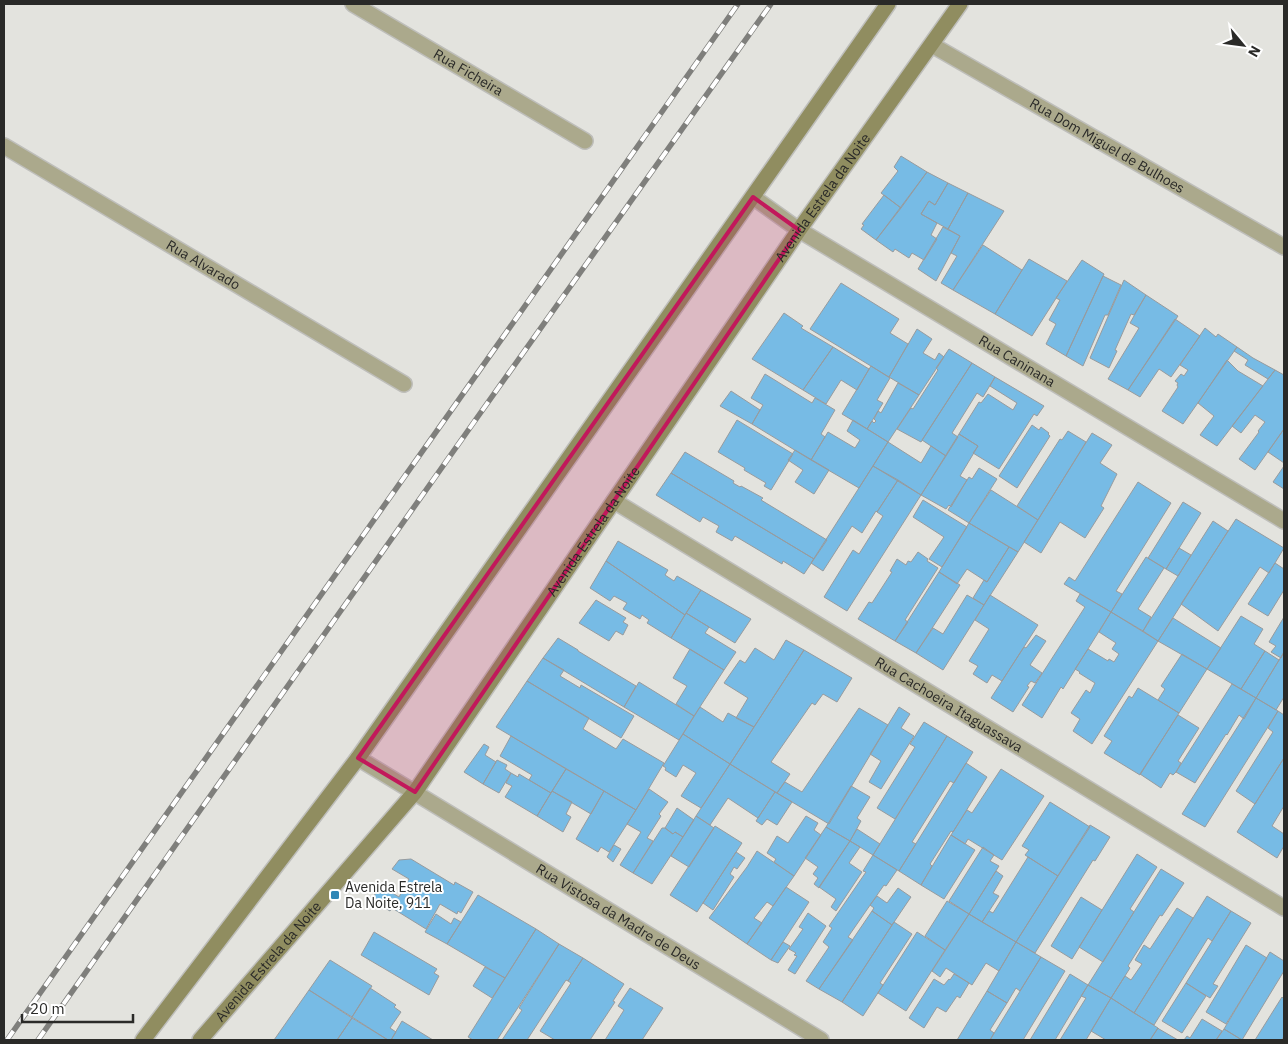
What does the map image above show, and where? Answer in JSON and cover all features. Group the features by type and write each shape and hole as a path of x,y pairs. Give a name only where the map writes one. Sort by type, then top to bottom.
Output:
{"street":[{"name":"Rua Ficheira","path":"353,4 584,140"},
{"path":"143,1040 358,758 888,4"},
{"name":"Avenida Estrela da Noite","path":"200,1040 415,792 799,230 960,4"},
{"name":"Rua Dom Miguel de Bulhoes","path":"932,45 1284,247"},
{"name":"Rua Alvarado","path":"4,146 404,384"},
{"name":"Rua Caninana","path":"752,197 799,230 1284,521"},
{"name":"Rua Cachoeira Itaguassava","path":"614,501 1284,908"},
{"name":"Rua Vistosa da Madre de Deus","path":"358,758 821,1040"}],"highlighted area":[{"path":"753,197 799,230 415,792 358,758"}],"building":[{"path":"901,156 927,172 901,208 881,193 898,171 894,167"},
{"path":"927,172 948,183 935,205 929,201 921,214 937,223 931,235 937,239 924,260 912,253 909,258 895,249 893,252 876,240"},
{"path":"948,183 968,193 948,229 921,214 929,201 935,205"},
{"path":"968,193 1004,211 953,290 941,283 957,256 951,253 960,236 948,229"},
{"path":"884,195 901,208 876,240 861,229 864,225 862,224"},
{"path":"943,227 960,236 936,281 918,269"},
{"path":"983,245 1022,270 995,314 953,290"},
{"path":"1029,259 1067,281 1032,336 995,314"},
{"path":"1082,260 1104,274 1066,356 1046,344 1056,324 1049,320 1060,300 1056,298"},
{"path":"1103,276 1121,285 1108,315 1105,315 1083,366 1066,356"},
{"path":"1124,280 1146,295 1134,315 1131,314 1109,368 1090,358"},
{"path":"841,283 899,319 890,333 908,344 889,377 810,329"},
{"path":"1146,295 1178,316 1128,390 1108,379 1139,328 1130,323"},
{"path":"784,313 803,326 801,328 833,347 803,390 752,359"},
{"path":"1175,319 1200,336 1171,377 1159,369 1140,397 1128,390"},
{"path":"1205,328 1216,337 1218,334 1237,347 1183,424 1162,411 1178,387 1178,383 1175,381 1181,374 1184,376 1188,370 1180,365"},
{"path":"917,329 932,339 923,353 935,360 939,353 944,357 919,395 889,377"},
{"path":"833,347 869,369 857,390 841,380 826,404 803,390"},
{"path":"1237,347 1275,370 1268,379 1245,365 1248,360 1234,351"},
{"path":"949,349 972,363 921,442 897,429 911,408 913,409"},
{"path":"1227,360 1238,371 1263,386 1217,446 1200,435 1214,416 1198,403"},
{"path":"972,363 995,377 983,397 977,393 952,433 958,437 946,456 922,440"},
{"path":"871,366 890,378 877,400 883,403 867,429 842,414"},
{"path":"1275,370 1284,375 1284,429 1255,470 1239,459 1265,422 1255,415 1241,433 1232,426"},
{"path":"765,374 812,403 815,398 835,410 821,434 825,437 811,460 752,424 763,405 751,398"},
{"path":"995,377 1044,406 1037,416 1034,414 999,469 973,453 978,446 959,434 979,402 981,403 988,394 1013,410 1017,403 990,386"},
{"path":"898,383 919,395 888,442 867,429 872,421 874,423 876,421 874,419 878,411 881,413"},
{"path":"731,391 760,410 752,424 720,406"},
{"path":"737,420 793,454 771,490 764,486 766,483 718,452"},
{"path":"853,420 888,442 859,488 811,460 828,432 855,448 860,440 847,431"},
{"path":"1032,425 1039,430 1041,427 1050,436 1017,488 999,476"},
{"path":"1284,429 1284,463 1268,452"},
{"path":"1068,431 1086,442 1038,520 1017,506 1060,439 1062,440"},
{"path":"1092,433 1112,445 1100,463 1117,474 1101,506 1104,508 1085,538 1060,522 1041,553 1024,542"},
{"path":"959,434 978,446 960,476 967,480 951,507 949,505 946,509 921,495"},
{"path":"888,442 921,463 931,446 946,456 921,495 873,466"},
{"path":"795,450 829,470 814,494 795,482 803,470 788,460"},
{"path":"685,452 734,481 733,483 763,498 761,500 827,540 814,559 671,473"},
{"path":"873,466 898,480 862,533 852,526 823,571 811,563"},
{"path":"1284,466 1284,489 1273,482"},
{"path":"979,468 997,479 969,523 948,510 969,477 972,479"},
{"path":"671,473 814,559 804,574 783,561 782,564 735,536 732,541 716,532 719,526 703,517 700,522 656,495"},
{"path":"898,480 921,495 847,611 824,597 853,550 859,554 883,516 877,512"},
{"path":"1138,482 1171,503 1116,591 1122,594 1111,612 1064,584 1069,577 1075,581"},
{"path":"991,490 1038,520 1018,552 969,523"},
{"path":"923,500 967,527 942,567 929,559 944,537 913,517"},
{"path":"1183,502 1201,513 1166,569 1148,558"},
{"path":"1236,519 1284,548 1269,573 1260,567 1218,631 1181,604"},
{"path":"1213,521 1228,531 1158,641 1143,631"},
{"path":"969,523 1009,547 987,582 967,569 957,584 939,572"},
{"path":"618,541 668,570 665,575 674,581 677,576 701,590 685,615 606,561"},
{"path":"1009,547 1018,552 984,605 973,598 984,580 987,582"},
{"path":"1179,548 1191,555 1178,576 1166,569"},
{"path":"918,552 938,568 905,620 908,622 895,641 858,619 869,602 872,603 892,572 890,571 897,559 906,565 908,561 911,562"},
{"path":"1146,557 1164,568 1138,609 1151,617 1143,631 1111,612"},
{"path":"606,561 685,615 671,638 647,623 649,620 642,615 640,619 623,609 627,603 614,596 610,601 590,588"},
{"path":"1275,563 1284,569 1284,590 1268,616 1248,604"},
{"path":"939,572 960,585 916,653 895,641"},
{"path":"701,590 751,619 735,643 686,613"},
{"path":"1080,594 1111,612 1063,689 1061,687 1042,718 1022,705 1085,607 1076,601"},
{"path":"967,595 984,605 943,670 916,653 933,628 943,634"},
{"path":"990,595 1038,625 1002,681 992,675 987,683 973,674 978,666 969,661 989,629 975,620"},
{"path":"596,600 626,618 623,622 628,625 623,635 616,631 609,641 579,623"},
{"path":"1111,612 1158,641 1092,744 1073,731 1080,719 1071,713 1086,690 1090,693 1095,683 1075,669 1088,649 1108,661 1109,659 1114,662 1119,654 1112,649 1116,643 1099,632"},
{"path":"686,613 709,627 705,633 736,652 724,670 671,638"},
{"path":"1241,616 1263,629 1254,644 1265,651 1241,689 1207,669"},
{"path":"1284,617 1284,652 1281,658 1271,652 1276,646 1269,642"},
{"path":"1173,618 1221,648 1207,669 1158,641"},
{"path":"1036,635 1046,641 1030,665 1042,673 1035,683 1031,681 1027,686 1029,687 1013,712 991,698 1024,647 1026,648"},
{"path":"558,638 636,686 624,707 543,658"},
{"path":"786,640 804,650 754,727 736,718 748,698 724,683 740,660 745,663 755,648 774,660"},
{"path":"690,649 724,670 694,716 676,704 687,686 673,678"},
{"path":"804,650 852,678 837,702 823,694 815,705 812,703 771,762 790,774 777,793 730,764"},
{"path":"1265,651 1279,660 1256,698 1241,689"},
{"path":"1284,652 1284,697 1276,710 1256,698"},
{"path":"1182,654 1207,669 1179,713 1158,700 1165,689 1161,686"},
{"path":"543,658 564,670 560,676 580,688 581,685 634,716 621,738 527,681"},
{"path":"527,681 589,718 583,729 616,749 623,739 664,763 636,810 496,727"},
{"path":"639,682 694,716 679,740 624,707"},
{"path":"1232,684 1256,698 1244,719 1239,715 1195,783 1176,772"},
{"path":"1138,688 1179,713 1140,775 1104,753 1112,741 1104,736 1129,696 1132,698"},
{"path":"1256,698 1278,711 1205,827 1182,814"},
{"path":"700,707 723,722 728,713 754,727 730,764 683,734"},
{"path":"899,707 910,714 901,728 914,736 881,789 869,782 881,761 870,754"},
{"path":"859,708 888,725 829,824 777,793 785,782 802,792"},
{"path":"1278,711 1284,715 1284,758 1255,804 1236,791 1273,732 1268,728"},
{"path":"1178,715 1199,728 1178,761 1181,763 1176,772 1173,775 1170,773 1161,788 1140,774"},
{"path":"924,722 947,736 895,819 877,808 915,747 910,744"},
{"path":"683,734 730,764 701,808 681,796 696,773 683,765 676,777 665,770 666,768 663,766"},
{"path":"511,736 566,769 551,793 529,780 532,775 500,756"},
{"path":"947,736 973,752 954,783 950,781 912,842 916,844 899,871 873,855"},
{"path":"484,744 489,747 485,755 496,762 483,784 464,772"},
{"path":"1284,758 1284,806 1272,826 1284,834 1284,846 1277,858 1237,832"},
{"path":"497,760 507,765 505,769 511,773 499,793 483,784"},
{"path":"966,763 987,777 953,832 951,831 930,864 932,866 921,885 899,871"},
{"path":"730,764 775,792 758,818 728,798 710,825 696,816"},
{"path":"566,769 604,791 591,814 552,791"},
{"path":"1001,769 1044,796 1002,860 968,839 965,844 951,835 967,810 972,813"},
{"path":"511,773 518,777 519,774 551,793 537,816 505,797 512,786 506,783"},
{"path":"851,786 870,797 857,818 861,821 850,841 826,827"},
{"path":"649,789 668,802 659,814 661,816 647,838 653,841 633,873 620,865 641,832 627,824"},
{"path":"552,791 572,802 566,814 571,817 563,832 537,816"},
{"path":"604,791 636,810 609,852 601,847 598,852 576,839"},
{"path":"775,792 792,802 777,825 767,819 762,825 756,821"},
{"path":"1050,802 1090,827 1058,876 1025,855 1029,850 1022,846"},
{"path":"677,808 694,820 683,837 675,832 673,834 665,828"},
{"path":"696,816 714,828 689,867 671,856"},
{"path":"806,816 818,823 814,830 821,835 794,876 774,862 776,859 767,853 777,836 788,843"},
{"path":"1090,825 1110,837 1095,861 1093,860 1035,953 1016,942"},
{"path":"715,826 742,843 697,912 670,895"},
{"path":"826,827 850,841 819,888 814,884 818,878 813,874 818,867 805,858"},
{"path":"662,828 683,837 652,884 633,873"},
{"path":"857,829 880,844 873,855 850,841"},
{"path":"951,835 975,850 944,899 921,885"},
{"path":"850,841 860,847 849,863 862,872 836,911 831,907 836,899 819,887"},
{"path":"614,845 621,849 613,862 607,857"},
{"path":"983,847 994,855 990,861 999,866 969,914 949,901"},
{"path":"757,851 794,876 773,906 767,902 754,918 762,923 747,944 709,918"},
{"path":"736,852 745,858 737,869 734,867 730,874 734,877 713,910 703,903"},
{"path":"1137,854 1157,867 1130,909 1134,912 1103,962 1079,947"},
{"path":"873,855 897,870 886,886 884,885 848,937 853,940 819,989 806,981 829,947 823,942 832,928 829,926 866,872 863,871"},
{"path":"1028,857 1058,876 1016,942 982,922 989,911 993,913"},
{"path":"411,859 454,885 455,882 473,892 461,913 458,911 457,914 440,904 426,929 392,908 390,911 371,900 381,886 399,897 409,879 392,869 399,860"},
{"path":"1161,869 1184,883 1162,916 1160,915 1128,966 1130,968 1111,998 1088,985"},
{"path":"996,871 1003,876 993,893 999,896 982,922 969,914"},
{"path":"786,887 809,902 771,960 747,944"},
{"path":"898,888 911,897 892,925 872,911 874,908 870,905 877,896 887,903"},
{"path":"478,895 536,929 505,978 447,944"},
{"path":"1207,896 1231,911 1212,941 1208,938 1154,1025 1134,1013"},
{"path":"1081,897 1102,910 1072,959 1051,946"},
{"path":"947,901 969,914 945,950 925,936"},
{"path":"1177,908 1193,918 1134,1013 1111,998 1125,976 1131,980 1142,964 1135,960 1144,945 1150,949"},
{"path":"872,911 892,925 842,1002 819,989"},
{"path":"1231,911 1251,923 1213,984 1218,986 1210,998 1186,983"},
{"path":"808,913 826,926 795,974 788,970 797,956 794,955 796,953 789,949 803,929 799,927"},
{"path":"436,914 451,924 454,918 461,922 447,944 425,932"},
{"path":"969,914 1016,942 999,971 986,963 972,985 946,968 940,977 932,971"},
{"path":"894,922 912,934 880,983 883,985 863,1016 842,1002"},
{"path":"536,929 559,944 497,1040 473,1040 468,1037"},
{"path":"374,932 437,969 434,973 439,976 429,995 361,955"},
{"path":"917,932 945,950 906,1011 878,993"},
{"path":"783,942 790,946 778,963 771,960"},
{"path":"1016,942 1041,957 1020,991 1016,988 1007,1003 987,991"},
{"path":"559,944 583,958 568,981 566,980 527,1040 502,1040 522,1010 519,1008"},
{"path":"1246,945 1267,958 1226,1024 1206,1012"},
{"path":"1270,952 1284,961 1284,971 1242,1040 1224,1029"},
{"path":"1041,957 1065,971 1023,1040 990,1040"},
{"path":"583,958 624,984 613,1001 615,1002 590,1040 555,1040 540,1031 571,983 568,981"},
{"path":"330,960 372,986 352,1017 309,990"},
{"path":"485,967 505,978 492,998 473,986"},
{"path":"954,974 969,983 960,998 957,996 946,1012 937,1007 924,1028 909,1018 934,979 944,985"},
{"path":"1070,974 1088,985 1055,1040 1030,1040"},
{"path":"1186,983 1206,996 1182,1033 1162,1021"},
{"path":"1088,985 1111,998 1086,1040 1060,1040 1086,998 1081,996"},
{"path":"370,988 396,1005 394,1007 401,1012 390,1028 396,1032 391,1040 388,1040 352,1017"},
{"path":"630,988 663,1008 642,1040 605,1040 624,1010 618,1006"},
{"path":"309,990 352,1018 337,1040 274,1040"},
{"path":"987,991 1007,1003 990,1030 994,1033 990,1040 957,1040"},
{"path":"1282,997 1284,999 1284,1036 1282,1040 1255,1040"},
{"path":"1111,998 1158,1028 1150,1040 1106,1040 1091,1031"},
{"path":"352,1018 388,1040 337,1040"},
{"path":"1202,1019 1222,1031 1216,1040 1184,1040 1187,1036 1190,1038"},
{"path":"402,1021 433,1040 391,1040"},
{"path":"1159,1029 1178,1040 1150,1040"},
{"path":"1224,1029 1242,1040 1216,1040"}],"railway":[{"path":"7,1040 738,4"},
{"path":"38,1040 771,4"}],"place":[{"name":"Avenida Estrela Da Noite, 911","path":"335,895"}]}
